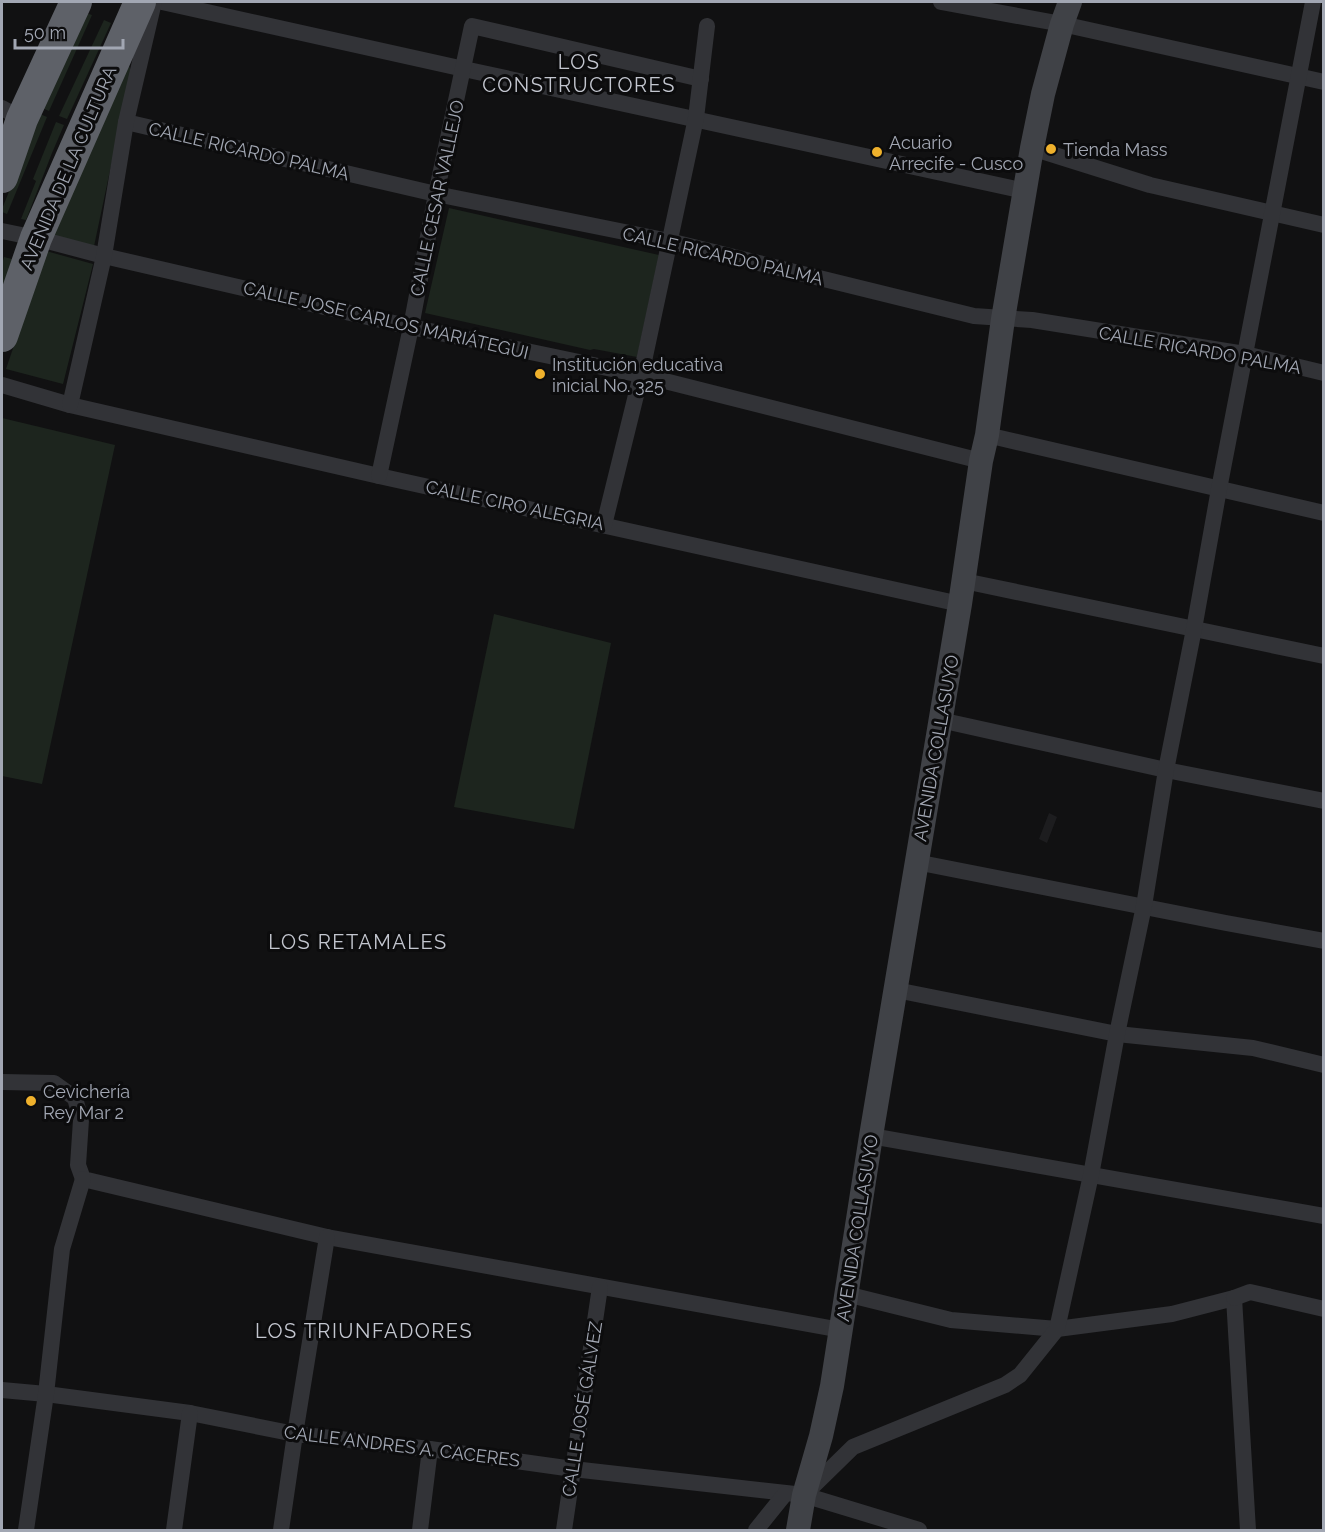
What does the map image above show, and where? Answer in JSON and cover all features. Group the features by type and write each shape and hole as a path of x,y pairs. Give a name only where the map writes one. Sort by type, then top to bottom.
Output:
{"highway":[{"path":"2,177 12,114 75,2"},
{"name":"AVENIDA DE LA CULTURA","path":"2,336 36,237 140,2"}],"street":[{"path":"70,405 104,256 126,122 154,2"},
{"path":"162,2 1025,191"},
{"path":"941,2 1062,24 1323,82"},
{"name":"AVENIDA COLLASUYO","path":"798,1530 794,1495 821,1436 832,1386 871,1136 962,593 1003,319 1032,148 1043,94 1070,2"},
{"path":"756,1530 794,1495 853,1447 1005,1385 1020,1375 1057,1329 1091,1175 1144,906 1166,770 1313,2"},
{"name":"CALLE CESAR VALLEJO","path":"379,476 472,26 701,79"},
{"path":"604,525 641,375 696,118 707,26"},
{"name":"CALLE RICARDO PALMA","path":"126,122 436,194 669,241 974,316 1032,321 1245,354 1323,373"},
{"path":"1032,148 1150,185 1323,225"},
{"name":"CALLE JOSE CARLOS MARIÁTEGUI","path":"2,231 36,237 104,256 411,327 641,375 981,462"},
{"name":"CALLE CIRO ALEGRIA","path":"2,385 70,405 604,525 962,593 1194,630 1323,656"},
{"path":"987,435 1323,513"},
{"path":"940,720 1166,770 1323,801"},
{"path":"916,862 1323,941"},
{"path":"896,990 1117,1034 1253,1048 1323,1065"},
{"path":"2,1082 54,1083 75,1098 81,1120 78,1165 83,1179 62,1249 46,1394 26,1530"},
{"path":"871,1136 1323,1215"},
{"path":"83,1179 327,1238 841,1330"},
{"path":"281,1530 327,1238"},
{"name":"CALLE JOSÉ GÁLVEZ","path":"564,1530 600,1287"},
{"path":"846,1294 951,1320 1057,1329 1172,1314 1250,1292 1323,1309"},
{"path":"1234,1298 1248,1530"},
{"name":"CALLE ANDRES A. CACERES","path":"2,1390 190,1413 295,1434 794,1495 920,1530"},
{"path":"174,1530 190,1413"},
{"path":"420,1530 430,1449"}],"shaded area":[{"path":"86,13 92,15 49,111 42,108"},
{"path":"104,20 111,23 67,119 59,116"},
{"path":"126,57 131,71 93,251 50,237"},
{"path":"40,114 47,117 7,214 2,212 2,209"},
{"path":"56,122 64,125 26,220 21,219 36,181 33,179"},
{"path":"449,208 659,255 637,357 590,350 425,313"},
{"path":"46,251 93,264 63,384 6,369"},
{"path":"4,257 12,259 2,291 2,264"},
{"path":"2,418 115,445 42,784 2,776"},
{"path":"494,614 611,643 574,829 454,807"},
{"path":"1049,813 1057,817 1047,843 1039,839"}],"place":[{"name":"Tienda Mass","path":"1051,149"},
{"name":"Acuario Arrecife - Cusco","path":"877,152"},
{"name":"Institución educativa inicial No. 325","path":"540,374"},
{"name":"Cevichería Rey Mar 2","path":"31,1101"}],"district":[{"name":"LOS CONSTRUCTORES","path":"579,74"},
{"name":"LOS RETAMALES","path":"358,942"},
{"name":"LOS TRIUNFADORES","path":"364,1331"}]}
